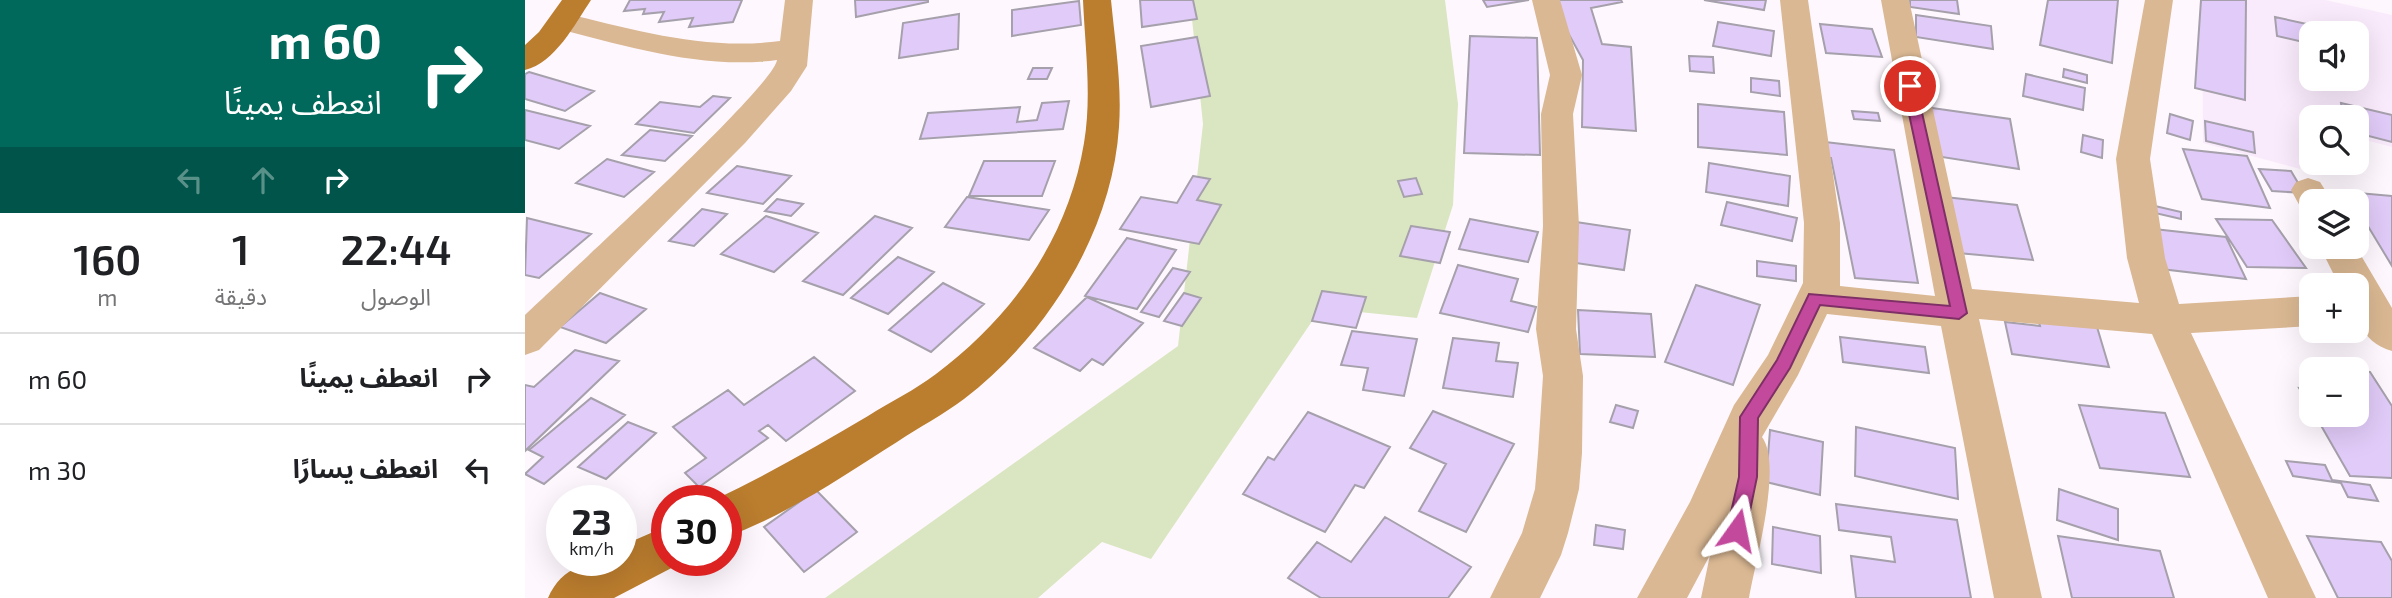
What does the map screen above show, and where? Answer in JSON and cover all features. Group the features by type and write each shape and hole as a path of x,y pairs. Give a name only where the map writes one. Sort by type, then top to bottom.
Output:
{"main road":[{"path":"742,509 805,477 950,386 1005,338 1042,293 1080,220 1089,196 1101,142 1103,112 1097,0"},
{"path":"525,61 570,11"},
{"path":"572,598 607,576 651,555"}],"street":[{"path":"525,339 733,135 781,84 792,66 799,0"},
{"path":"1514,598 1538,555 1545,533 1557,489 1560,453 1563,376 1556,329 1561,226 1557,114 1566,75 1546,0"},
{"path":"1661,598 1708,514 1749,417 1829,294 1815,148 1794,0"},
{"path":"1895,0 1910,86 2018,598"},
{"path":"2159,0 2133,159 2146,258 2166,320 2292,598"},
{"path":"570,11 675,48 744,55 795,48"},
{"path":"2345,259 2378,318"},
{"path":"1829,294 1958,308 2166,320 2299,312"},
{"path":"1725,598 1748,477 1749,417"}],"shaded area":[{"path":"2202,0 2326,0 2392,15 2392,147 2369,141 2369,105 2299,105 2299,169 2203,143"}],"green space":[{"path":"1190,0 1445,0 1458,104 1453,205 1417,318 1321,308 1151,559 1102,542 1038,598 825,598 1178,346 1203,124"}],"building":[{"path":"630,0 742,0 733,22 689,27 693,18 659,22 664,12 643,14 645,9 624,11"},
{"path":"855,0 928,0 928,2 856,17"},
{"path":"1140,0 1193,0 1197,19 1142,27"},
{"path":"1483,0 1529,0 1487,7"},
{"path":"1550,0 1621,0 1622,2 1591,8 1602,44 1631,47 1636,131 1582,127 1583,60"},
{"path":"1704,0 1766,0 1764,10"},
{"path":"1910,0 1957,0 1959,14 1910,7"},
{"path":"2048,0 2118,0 2112,63 2040,45"},
{"path":"2201,0 2246,0 2245,100 2195,88"},
{"path":"1079,1 1081,25 1012,36 1012,10"},
{"path":"959,14 958,49 899,58 903,23"},
{"path":"1916,15 1991,26 1993,49 1916,37"},
{"path":"2275,17 2299,22 2299,41 2277,36"},
{"path":"1718,22 1774,31 1771,56 1713,46"},
{"path":"1820,24 1872,29 1882,57 1826,53"},
{"path":"1470,36 1537,38 1540,155 1464,153"},
{"path":"1197,37 1210,96 1151,107 1141,46"},
{"path":"1689,56 1713,57 1714,73 1690,71"},
{"path":"1033,68 1052,68 1047,79 1028,79"},
{"path":"2064,69 2087,75 2087,83 2063,77"},
{"path":"529,72 594,91 565,111 525,99 525,74"},
{"path":"2026,74 2085,88 2083,110 2023,96"},
{"path":"1751,78 1779,81 1780,96 1751,92"},
{"path":"713,96 730,98 694,133 636,124 660,102 700,107"},
{"path":"1069,101 1063,129 920,139 928,113 1020,107 1017,122 1037,120 1042,103"},
{"path":"1698,104 1784,112 1787,155 1698,147"},
{"path":"1925,107 2010,119 2019,169 1929,155"},
{"path":"525,110 590,126 559,149 525,140"},
{"path":"2369,110 2392,115 2392,142 2369,136"},
{"path":"1852,111 1878,113 1880,121 1854,119"},
{"path":"2170,114 2193,121 2190,140 2167,133"},
{"path":"2205,121 2253,132 2255,153 2206,141"},
{"path":"650,130 692,136 665,161 622,155"},
{"path":"2083,135 2103,140 2102,158 2081,152"},
{"path":"1825,142 1894,150 1918,283 1855,278 1831,158 1827,158"},
{"path":"2183,149 2247,156 2270,208 2202,199"},
{"path":"607,159 654,172 624,197 576,183"},
{"path":"984,161 1055,161 1042,196 969,196"},
{"path":"1709,163 1790,176 1788,206 1706,192"},
{"path":"737,166 791,176 763,204 707,193"},
{"path":"2259,169 2291,171 2302,189 2299,189 2299,193 2272,191"},
{"path":"1193,176 1210,179 1197,200 1221,205 1199,244 1120,229 1141,197 1177,203"},
{"path":"1416,178 1422,194 1404,197 1398,181"},
{"path":"2369,194 2392,196 2392,266 2369,228"},
{"path":"967,197 1049,210 1029,240 945,227"},
{"path":"1945,197 2017,205 2033,260 1958,253"},
{"path":"777,199 803,204 791,216 765,211"},
{"path":"1727,202 1797,218 1792,241 1721,225"},
{"path":"2155,206 2181,212 2181,219 2155,213"},
{"path":"702,209 727,214 694,246 669,241"},
{"path":"766,216 818,233 774,272 721,254"},
{"path":"875,216 912,228 843,295 803,281"},
{"path":"527,218 591,234 539,278 525,275"},
{"path":"1470,219 1538,232 1528,262 1459,249"},
{"path":"2216,219 2272,220 2306,268 2247,267"},
{"path":"1576,222 1630,230 1624,270 1569,262"},
{"path":"1411,226 1450,232 1440,263 1400,256"},
{"path":"2145,228 2226,237 2246,279 2161,269"},
{"path":"1127,238 1176,250 1137,309 1085,296"},
{"path":"898,257 934,272 888,314 851,298"},
{"path":"1757,261 1796,266 1796,281 1757,276"},
{"path":"1458,265 1518,279 1511,301 1536,307 1528,332 1440,313"},
{"path":"1173,268 1190,272 1159,317 1141,312"},
{"path":"943,283 984,304 931,352 889,330"},
{"path":"1696,285 1760,305 1733,385 1665,362"},
{"path":"1322,291 1366,297 1356,328 1312,321"},
{"path":"600,293 646,309 606,343 560,327"},
{"path":"1184,293 1201,298 1182,326 1164,321"},
{"path":"1087,297 1143,323 1103,365 1092,359 1080,371 1034,348"},
{"path":"1578,310 1651,314 1655,357 1580,354"},
{"path":"2036,310 2094,317 2109,367 2012,354 2005,322 2040,326"},
{"path":"1352,331 1417,339 1404,396 1363,390 1368,368 1341,365"},
{"path":"1840,337 1925,347 1929,373 1843,362"},
{"path":"1453,338 1499,343 1496,361 1518,363 1513,397 1443,388"},
{"path":"575,350 619,361 525,451 525,385 534,387"},
{"path":"814,357 855,391 786,441 768,425 759,431 768,438 702,485 697,485 685,473 706,458 673,427 728,390 744,405"},
{"path":"2370,372 2392,406 2392,478 2350,476 2322,427 2369,427"},
{"path":"591,398 625,415 544,484 525,474 543,457 529,450"},
{"path":"1616,405 1638,411 1633,428 1610,422"},
{"path":"2079,405 2165,413 2190,477 2100,468"},
{"path":"1433,411 1514,444 1466,532 1419,511 1446,464 1410,448"},
{"path":"1308,412 1390,447 1364,488 1355,485 1325,532 1243,494 1268,457 1274,460"},
{"path":"628,422 656,433 606,479 578,467"},
{"path":"1856,427 1955,448 1958,499 1855,476"},
{"path":"1770,430 1823,442 1820,495 1766,482"},
{"path":"2286,461 2325,465 2332,480 2370,485 2378,501 2348,497 2341,483 2293,476"},
{"path":"2059,489 2118,509 2118,540 2057,520"},
{"path":"816,490 857,532 804,572 764,527"},
{"path":"1836,504 1957,520 1971,598 1856,598 1851,556 1895,562 1891,537 1839,530"},
{"path":"1385,517 1471,567 1448,598 1321,598 1288,578 1317,542 1351,562"},
{"path":"1596,525 1625,530 1623,549 1594,545"},
{"path":"1773,527 1820,536 1821,573 1772,564"},
{"path":"2058,536 2160,551 2174,598 2072,598"},
{"path":"2307,536 2381,542 2392,561 2392,598 2338,598"}],"route":[{"path":"1737,530 1748,477 1749,417 1784,364 1815,298 1959,313 1910,86"}]}
